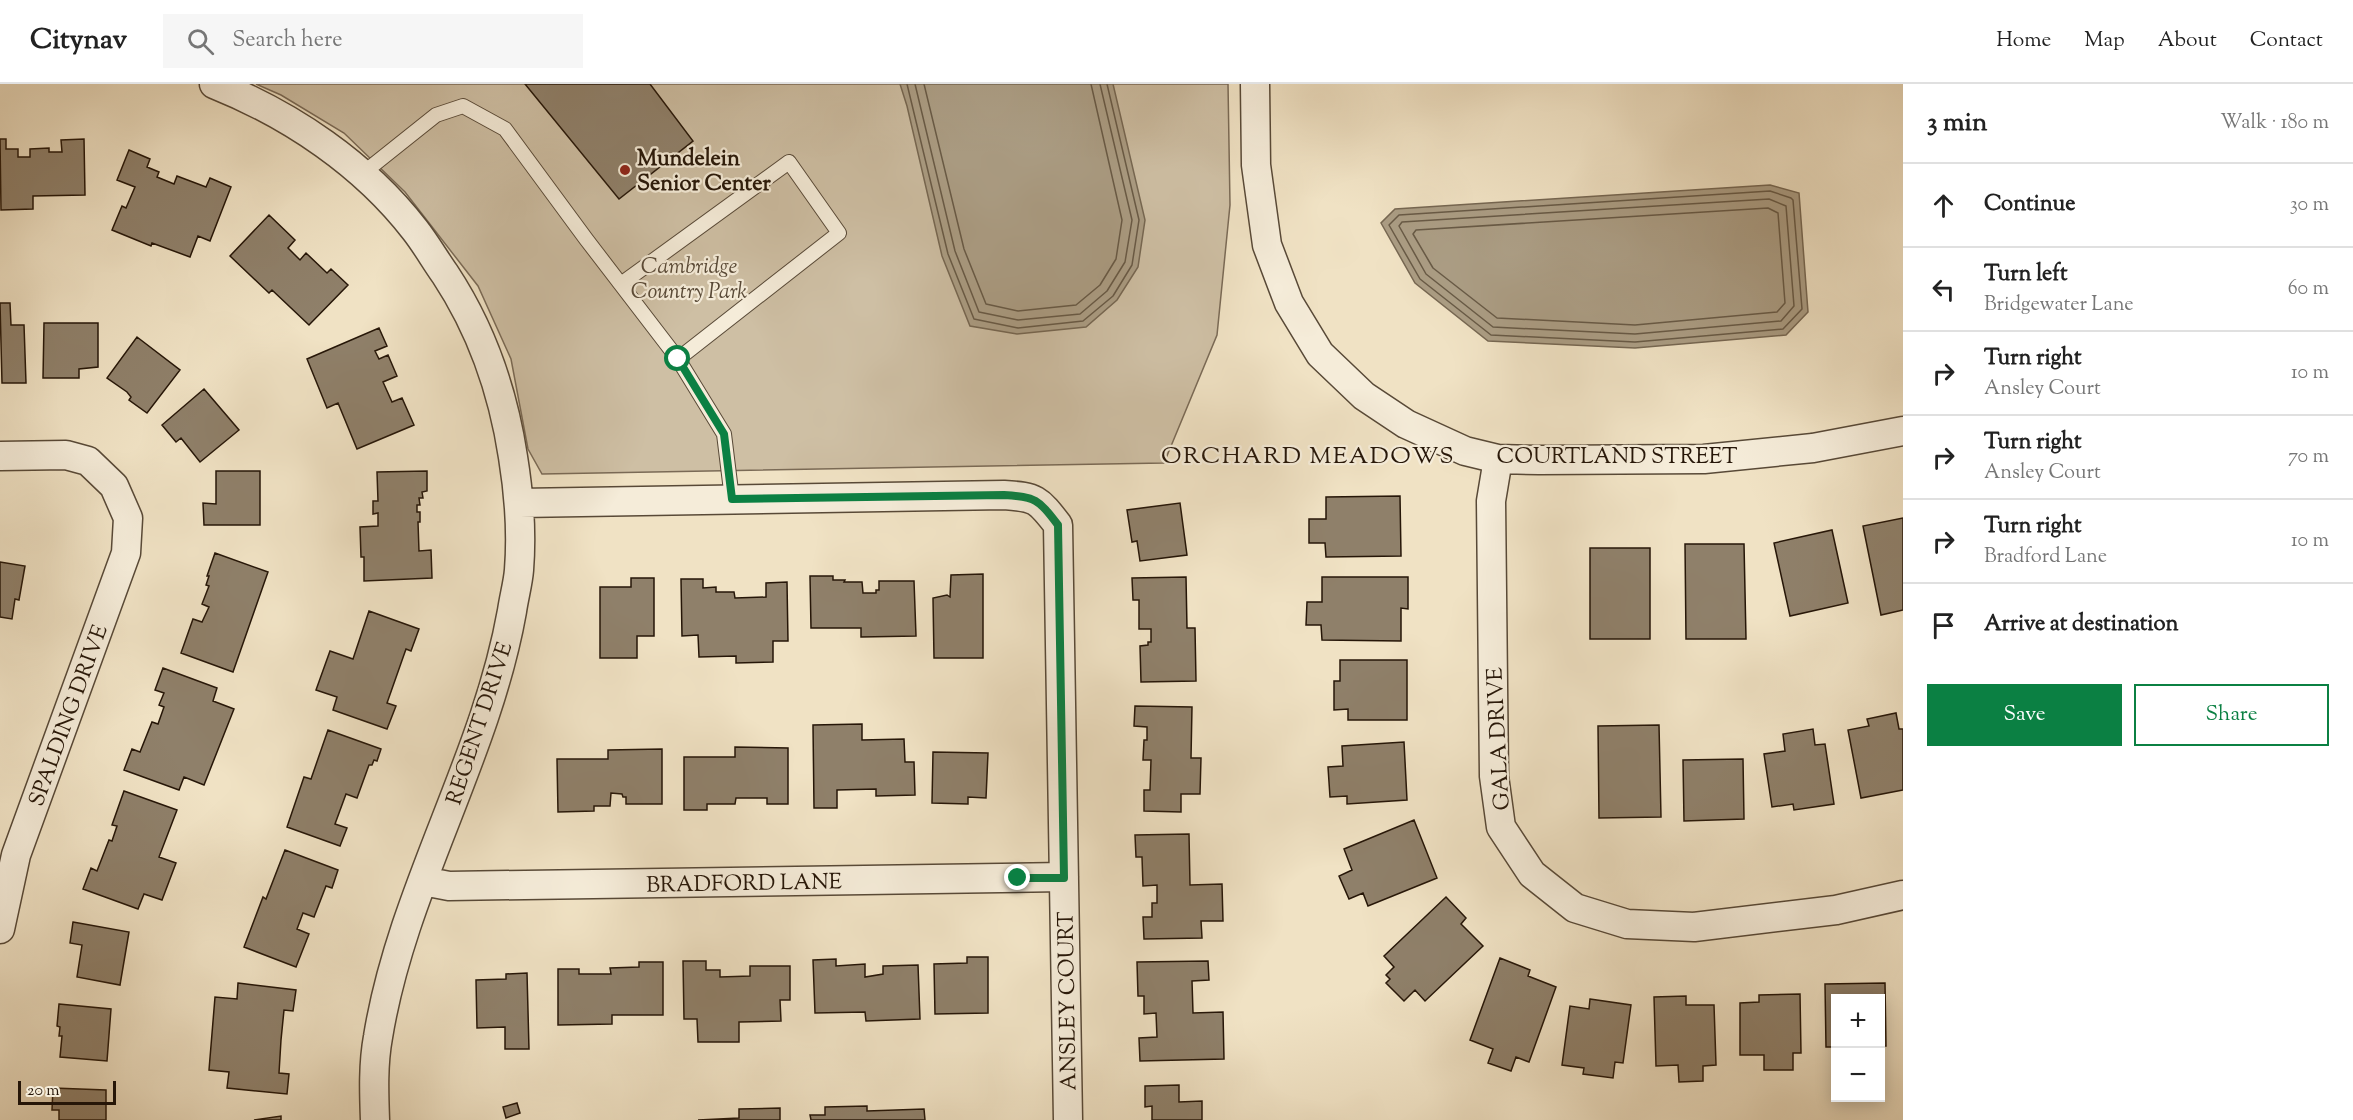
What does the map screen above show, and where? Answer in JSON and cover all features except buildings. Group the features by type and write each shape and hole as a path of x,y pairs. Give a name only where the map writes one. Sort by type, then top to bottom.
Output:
{"street":[{"name":"REGENT DRIVE","path":"214,84 246,97 293,123 362,174 415,230 458,294 483,344 507,415 520,503 519,571 504,654 487,712 423,881 392,971 377,1039 375,1120"},
{"name":"COURTLAND STREET","path":"1255,84 1256,165 1267,245 1290,303 1320,354 1364,396 1406,424 1465,451 1498,459 1704,459 1813,448 1903,431"},
{"name":"SPALDING DRIVE","path":"0,456 66,455 88,461 114,486 128,518 126,553 16,855 0,928"},
{"name":"GALA DRIVE","path":"1498,459 1491,501 1494,776 1502,828 1532,874 1575,908 1627,924 1694,927 1836,910 1903,896"},
{"name":"ANSLEY COURT","path":"732,499 1004,495 1030,497 1043,506 1058,525 1068,1120"},
{"path":"520,503 732,499"},
{"name":"BRADFORD LANE","path":"423,881 449,886 1064,878"}],"lane":[{"path":"362,174 436,115 463,106 506,129 678,359 724,434 732,499"},
{"path":"621,284 789,162 839,232 678,359"}],"green space":[{"name":"Cambridge Country Park","path":"256,84 1228,84 1230,205 1217,335 1164,463 542,474 528,449 511,359 478,286 405,192 344,133 281,95"}],"water":[{"path":"900,84 1113,84 1145,220 1138,267 1117,300 1086,327 1017,334 970,326 942,256"},
{"path":"1770,185 1799,193 1808,312 1786,335 1635,348 1488,341 1415,283 1381,223 1395,209"}],"place":[{"name":"Mundelein Senior Center","path":"625,170"}],"district":[{"name":"ORCHARD MEADOWS","path":"1308,455"}],"route":[{"path":"678,359 724,434 732,499 1004,495 1030,497 1043,506 1058,525 1064,878 1018,878"}]}
